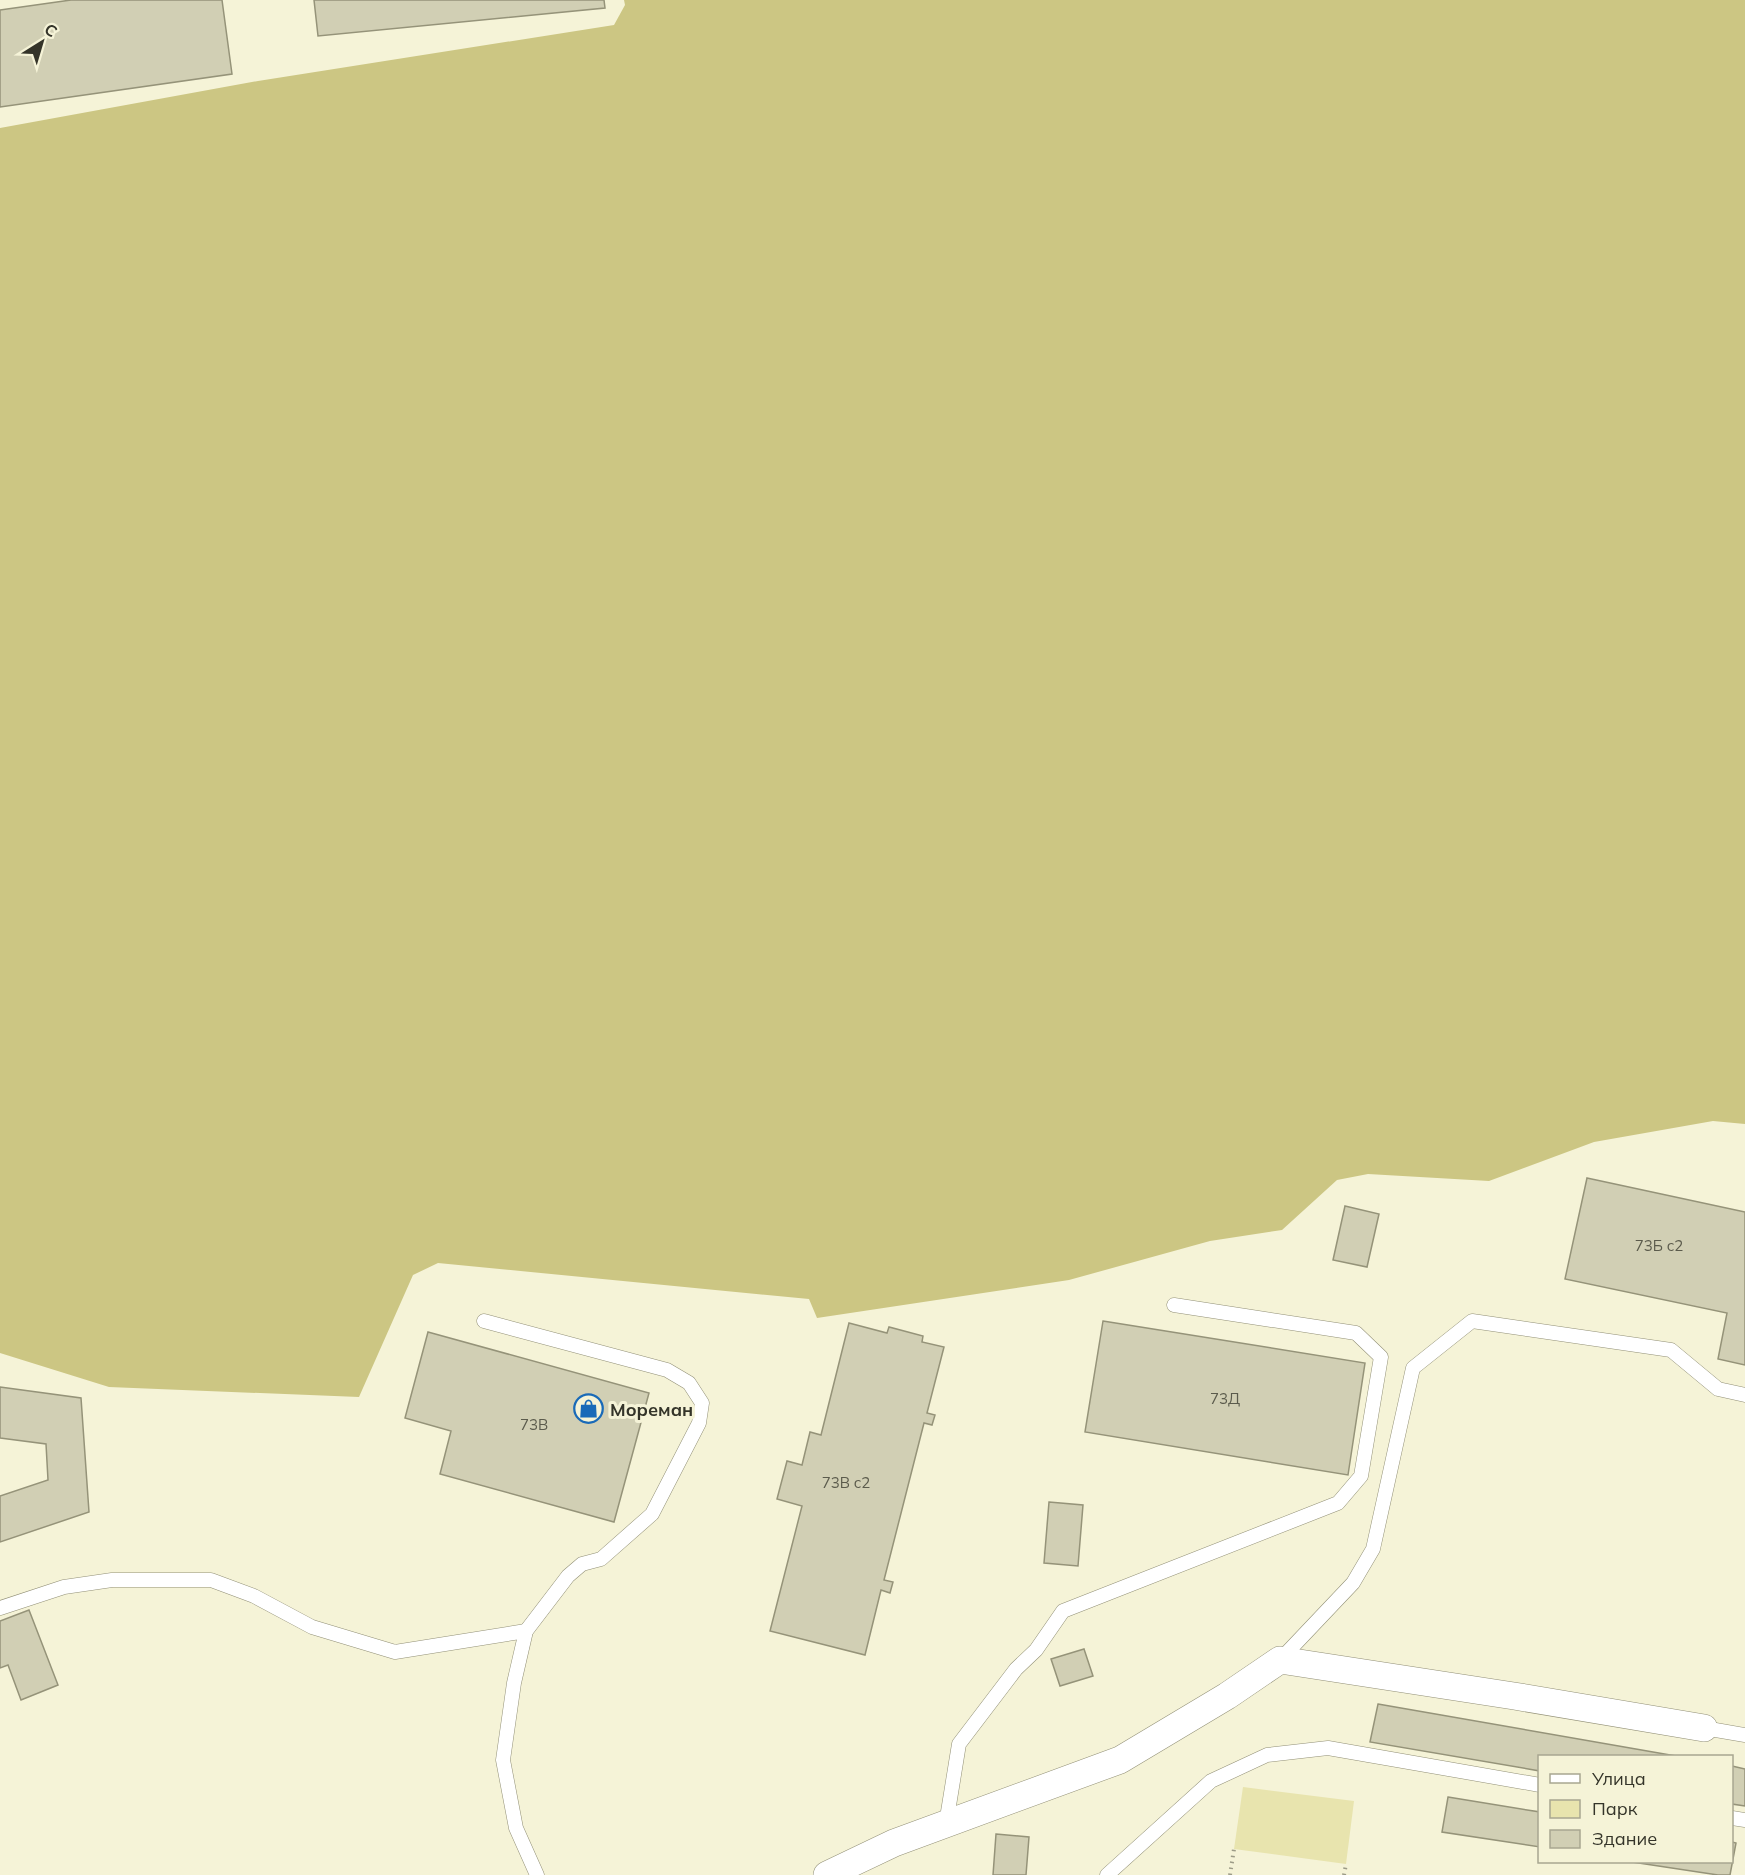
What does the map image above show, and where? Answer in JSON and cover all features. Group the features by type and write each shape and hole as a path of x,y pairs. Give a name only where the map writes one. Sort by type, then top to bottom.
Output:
{"street":[{"path":"843,1872 894,1843 1120,1760 1227,1696 1280,1660 1704,1728"}],"lane":[{"path":"946,1824 958,1744 1016,1669 1036,1650 1063,1611 1338,1503 1361,1476 1381,1357 1356,1333 1174,1305"},
{"path":"484,1321 667,1370 689,1383 702,1403 699,1423 652,1514 601,1559 582,1564 568,1576 526,1632 514,1683 503,1760 516,1828 537,1875"},
{"path":"1280,1660 1353,1582 1373,1549 1413,1368 1472,1321 1671,1350 1718,1389 1745,1395"},
{"path":"0,1608 64,1587 112,1580 211,1580 254,1596 312,1627 394,1652 526,1632"},
{"path":"1704,1728 1745,1735"},
{"path":"1107,1875 1211,1781 1267,1755 1328,1748 1538,1785"}],"path":[{"path":"1230,1875 1234,1849"},
{"path":"1344,1875 1346,1864"}],"green space":[{"path":"1243,1787 1354,1801 1346,1864 1234,1849"}],"shaded area":[{"path":"624,0 1745,0 1745,1124 1713,1121 1594,1142 1489,1181 1368,1174 1337,1180 1282,1230 1210,1241 1069,1280 817,1318 809,1299 438,1263 413,1275 359,1397 109,1387 0,1353 0,128 258,81 614,25 625,5"}],"building":[{"path":"71,0 222,0 232,74 0,107 0,10"},
{"path":"314,0 604,0 605,8 318,36"},
{"path":"1587,1178 1745,1212 1745,1365 1718,1359 1727,1313 1565,1279"},
{"path":"1345,1206 1379,1214 1367,1267 1333,1260"},
{"path":"1103,1321 1365,1363 1348,1475 1085,1432"},
{"path":"849,1323 887,1333 889,1327 923,1336 922,1342 944,1347 927,1413 935,1415 932,1425 924,1423 884,1580 893,1582 890,1593 881,1590 865,1655 770,1631 802,1506 777,1499 787,1461 802,1465 810,1432 821,1435"},
{"path":"428,1332 649,1393 614,1522 440,1474 451,1431 405,1418"},
{"path":"0,1387 81,1398 89,1512 0,1542 0,1496 48,1480 46,1444 0,1438"},
{"path":"1049,1502 1083,1505 1078,1566 1044,1563"},
{"path":"29,1610 58,1685 21,1700 8,1665 0,1668 0,1621"},
{"path":"1084,1649 1093,1676 1060,1686 1051,1659"},
{"path":"1378,1704 1670,1755 1538,1755 1538,1771 1370,1742"},
{"path":"1733,1766 1745,1769 1745,1806 1733,1804"},
{"path":"1448,1797 1538,1812 1538,1847 1442,1832"},
{"path":"996,1834 1029,1837 1026,1875 993,1875"},
{"path":"1733,1842 1736,1843 1733,1859"},
{"path":"1639,1863 1732,1863 1730,1875"}],"place":[{"name":"Мореман","path":"589,1409"}]}
